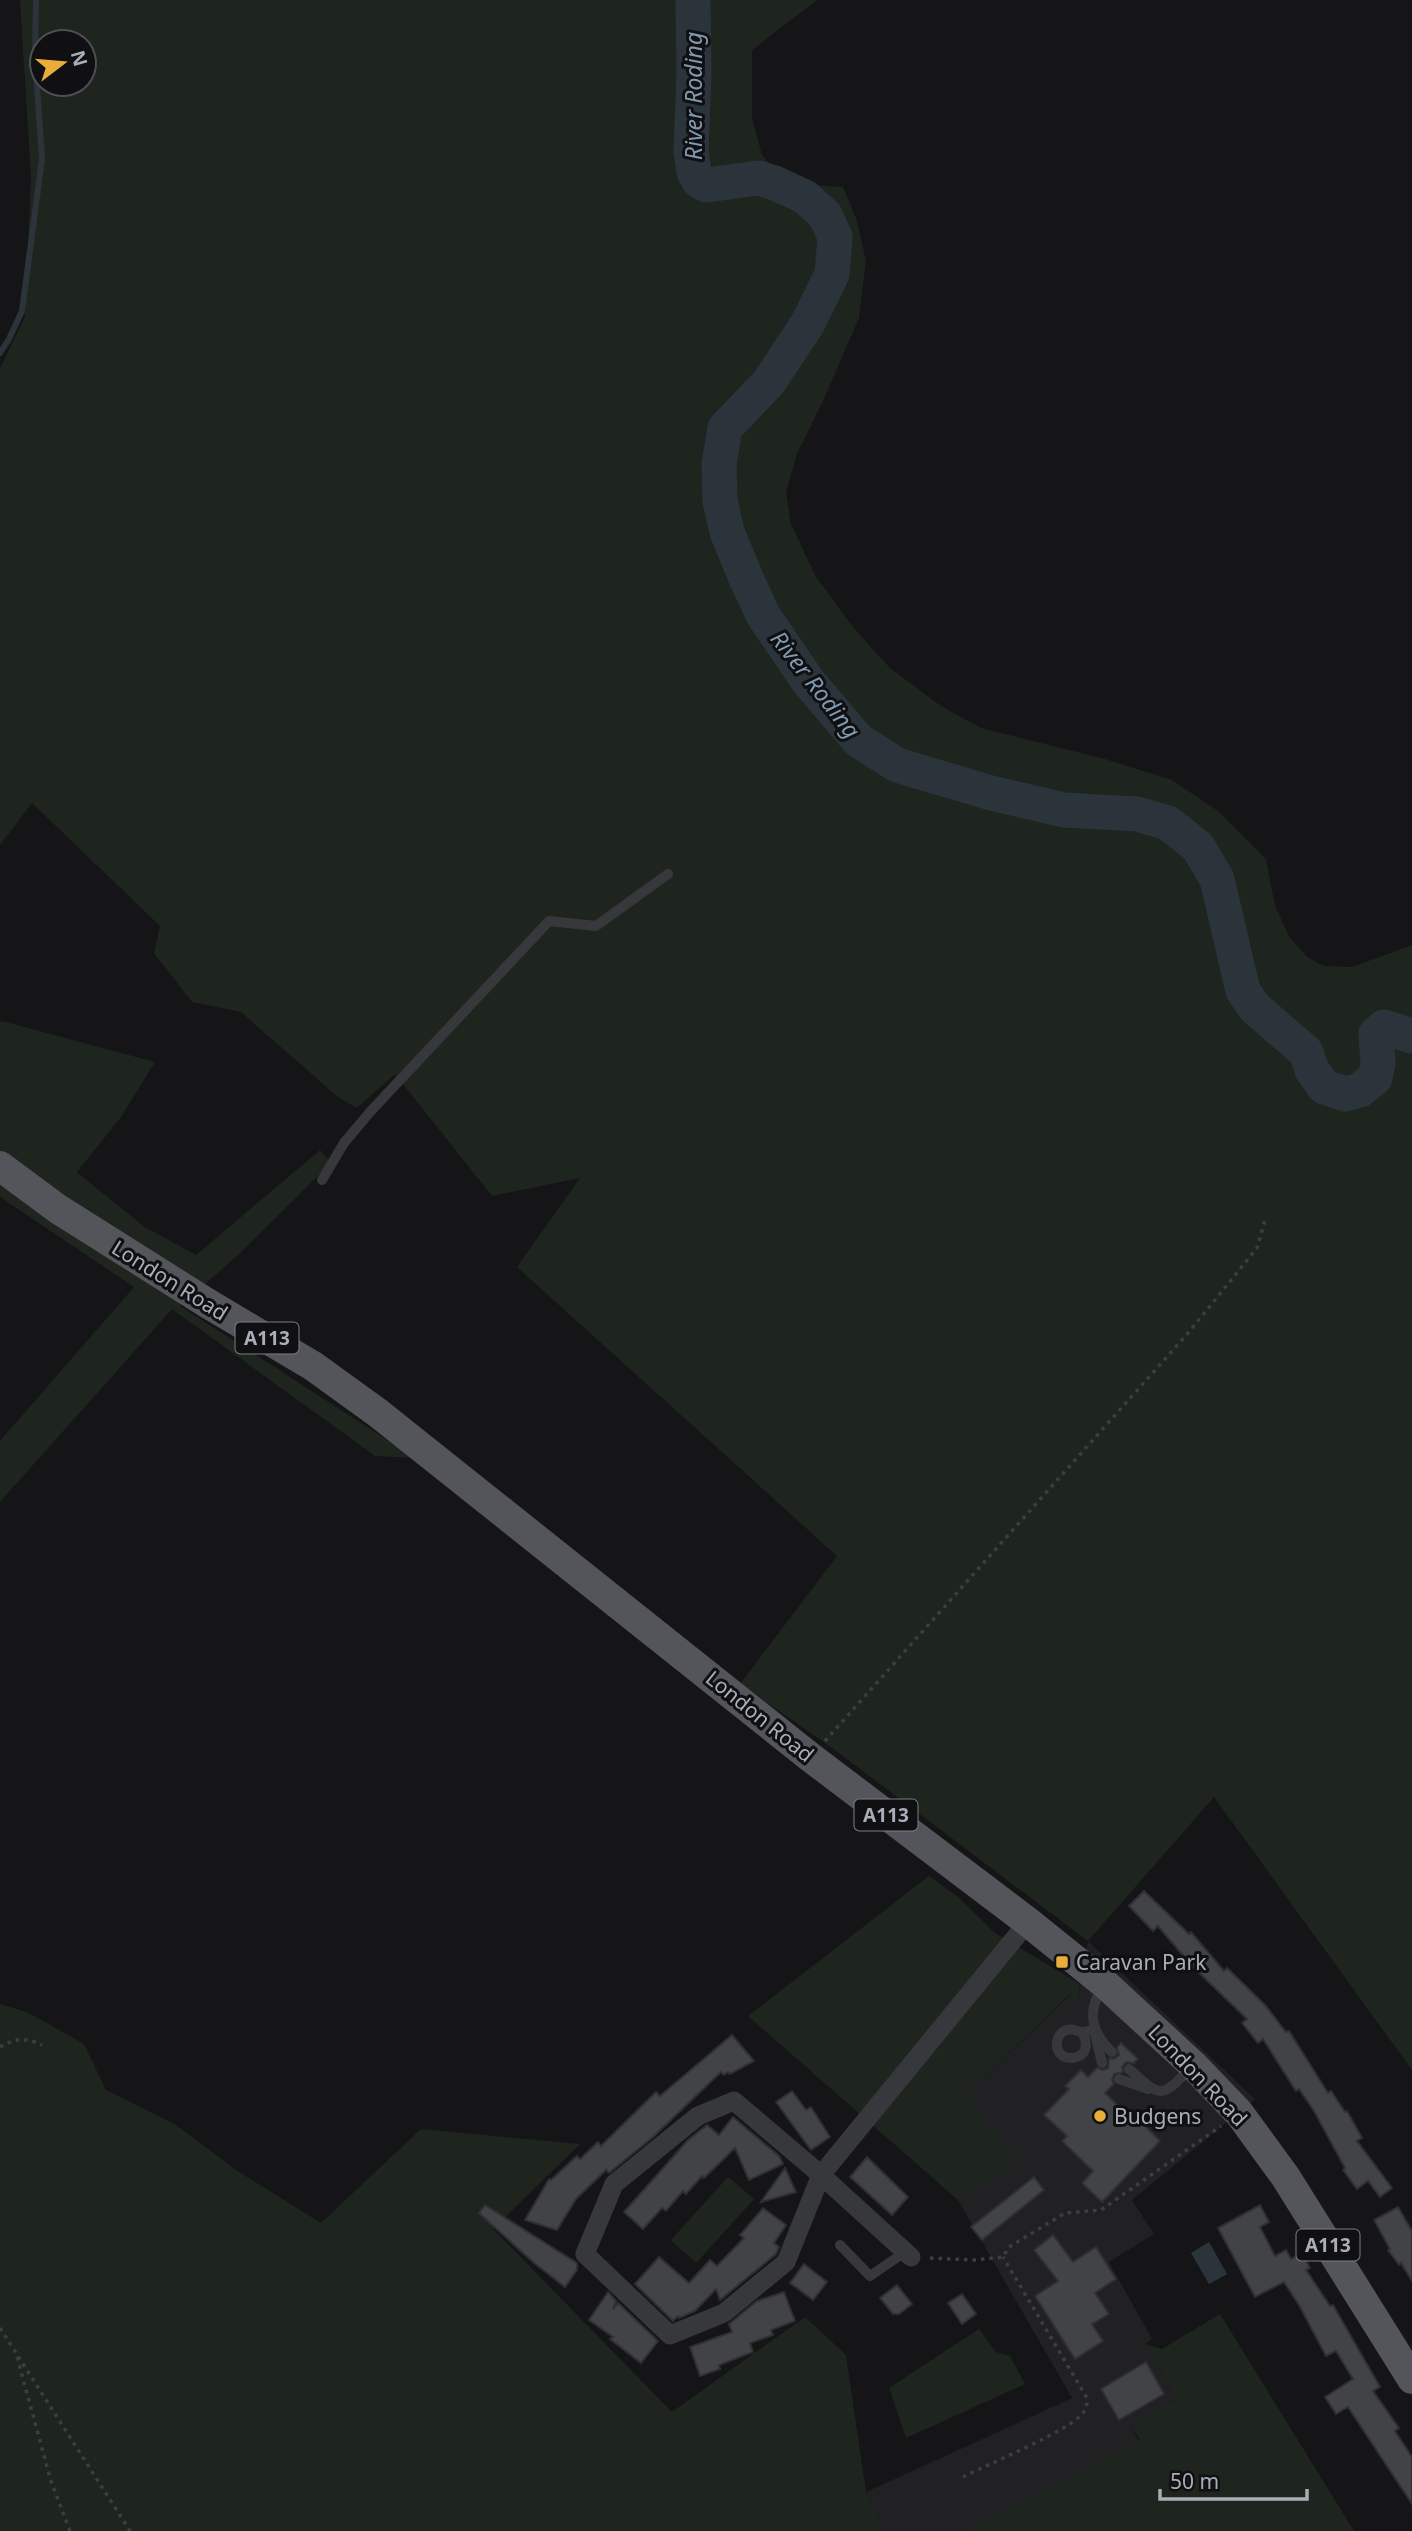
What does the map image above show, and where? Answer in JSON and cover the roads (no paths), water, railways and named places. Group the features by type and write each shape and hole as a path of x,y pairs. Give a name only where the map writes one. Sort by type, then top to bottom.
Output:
{"main road":[{"name":"London Road","path":"0,1166 58,1209 313,1366 378,1413 810,1757 1028,1922 1105,1984 1193,2065 1239,2113 1285,2176 1412,2379"}],"street":[{"path":"908,2255 821,2175 734,2101 698,2116 614,2183 585,2254 670,2335 724,2313 786,2262 821,2175 1028,1922"}],"lane":[{"path":"322,1180 344,1143 370,1112 550,921 596,926 668,874"},
{"path":"1102,2063 1093,2019 1096,2000 1105,1984"},
{"path":"1082,2032 1094,2029"},
{"path":"1094,2029 1112,2052"},
{"path":"1119,2079 1164,2092 1193,2065"},
{"path":"1129,2068 1152,2090"},
{"path":"840,2245 870,2276 908,2255"}],"waterway":[{"path":"0,353 22,311 42,159 35,57 36,0"},
{"name":"River Roding","path":"693,0 691,151 694,172 699,181 707,185 758,178 775,183 805,197 825,215 835,237 832,274 808,323 769,382 725,428 719,464 720,501 727,532 763,615 808,681 858,740 897,765 991,793 1064,810 1137,814 1168,823 1198,847 1217,879 1243,991 1255,1008 1306,1052 1312,1070 1324,1087 1346,1094 1360,1090 1375,1078 1378,1064 1376,1034 1384,1027 1412,1036"}],"place":[{"name":"Caravan Park","path":"1062,1962"},
{"name":"Budgens","path":"1100,2116"}]}
